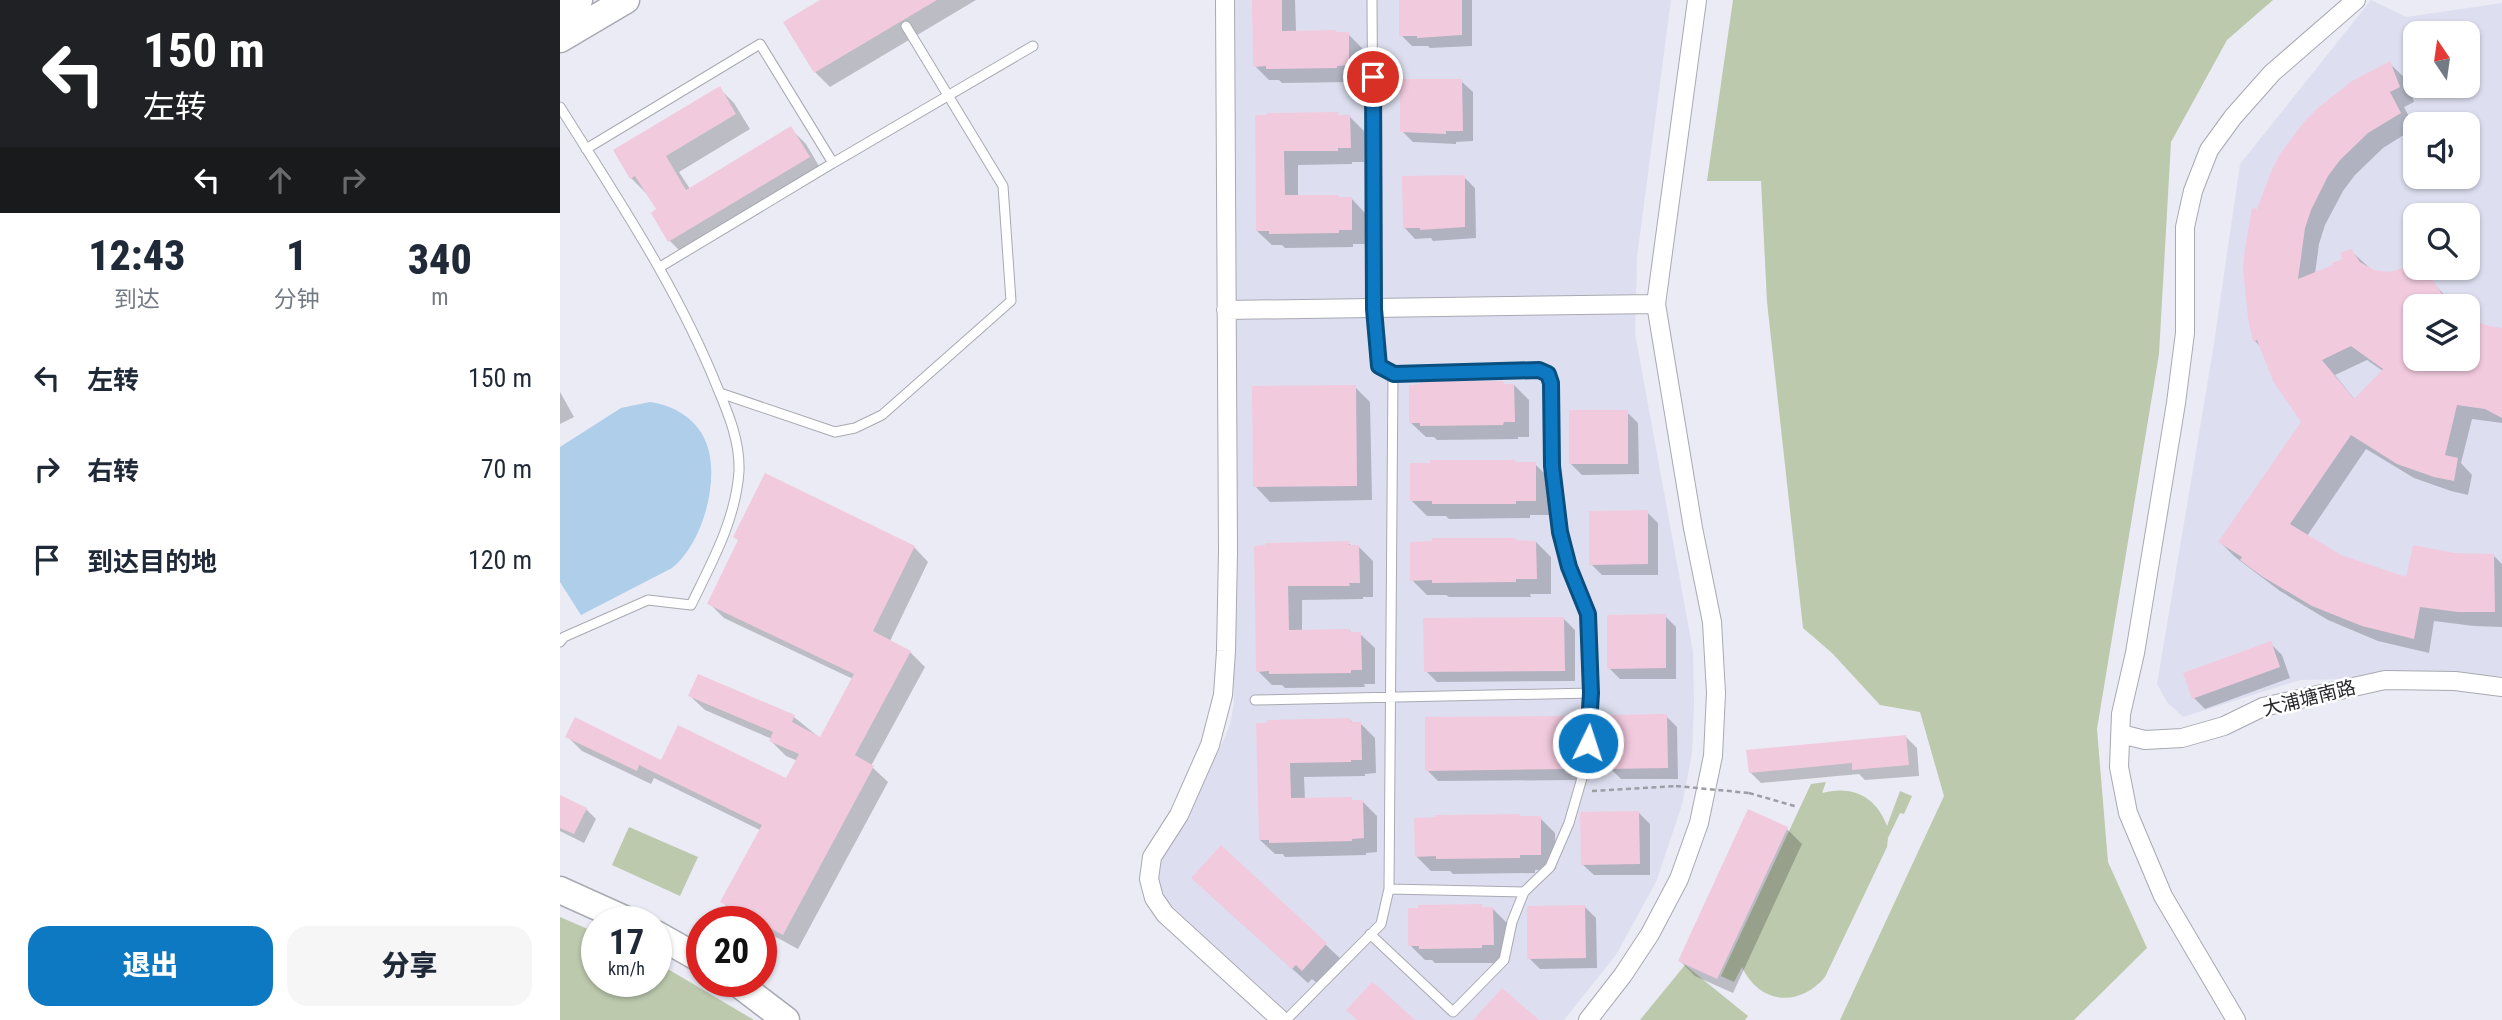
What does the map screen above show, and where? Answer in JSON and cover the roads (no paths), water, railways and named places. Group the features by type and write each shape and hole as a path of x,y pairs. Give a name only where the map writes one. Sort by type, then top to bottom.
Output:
{"main road":[{"path":"560,11 579,0"},
{"path":"560,39 626,0"},
{"path":"560,890 596,906"},
{"path":"756,997 786,1020"}],"street":[{"path":"1225,0 1228,552 1223,695 1210,745 1179,815 1152,858 1149,879 1154,898 1165,914 1284,1020"},
{"path":"1588,1020 1650,934 1679,879 1699,823 1713,756 1716,693 1712,622 1693,528 1656,304 1697,0"},
{"path":"2236,1020 2162,896 2128,813 2119,767 2122,714 2135,653 2181,368 2185,333 2185,227 2193,191 2209,150 2233,117 2272,73 2356,0"},
{"path":"1226,310 1656,304"},
{"name":"大浦塘南路","path":"2121,734 2145,740 2182,738 2224,726 2263,707 2385,680 2455,681 2502,687"}],"lane":[{"path":"1370,934 1453,1012 1504,960 1512,922 1524,892 1550,867 1569,823 1588,743 1591,693 1588,614 1569,567 1560,532 1552,466 1551,383 1548,374 1539,370 1394,374 1379,366 1374,309 1372,0"},
{"path":"720,393 835,432 855,428 882,415 1011,301 1003,186 906,26"},
{"path":"586,149 760,44 833,163"},
{"path":"660,267 1033,46"},
{"path":"560,107 660,267 694,330 720,393 739,450 736,492 725,533 691,605 648,600 564,637 560,642"},
{"path":"1284,1020 1381,923 1388,889 1394,374"},
{"path":"1255,701 1591,693"},
{"path":"1388,889 1524,892"}],"water":[{"path":"650,402 668,406 684,415 703,436 710,460 711,476 706,511 692,544 672,568 581,615 560,582 560,447 621,408"}]}
